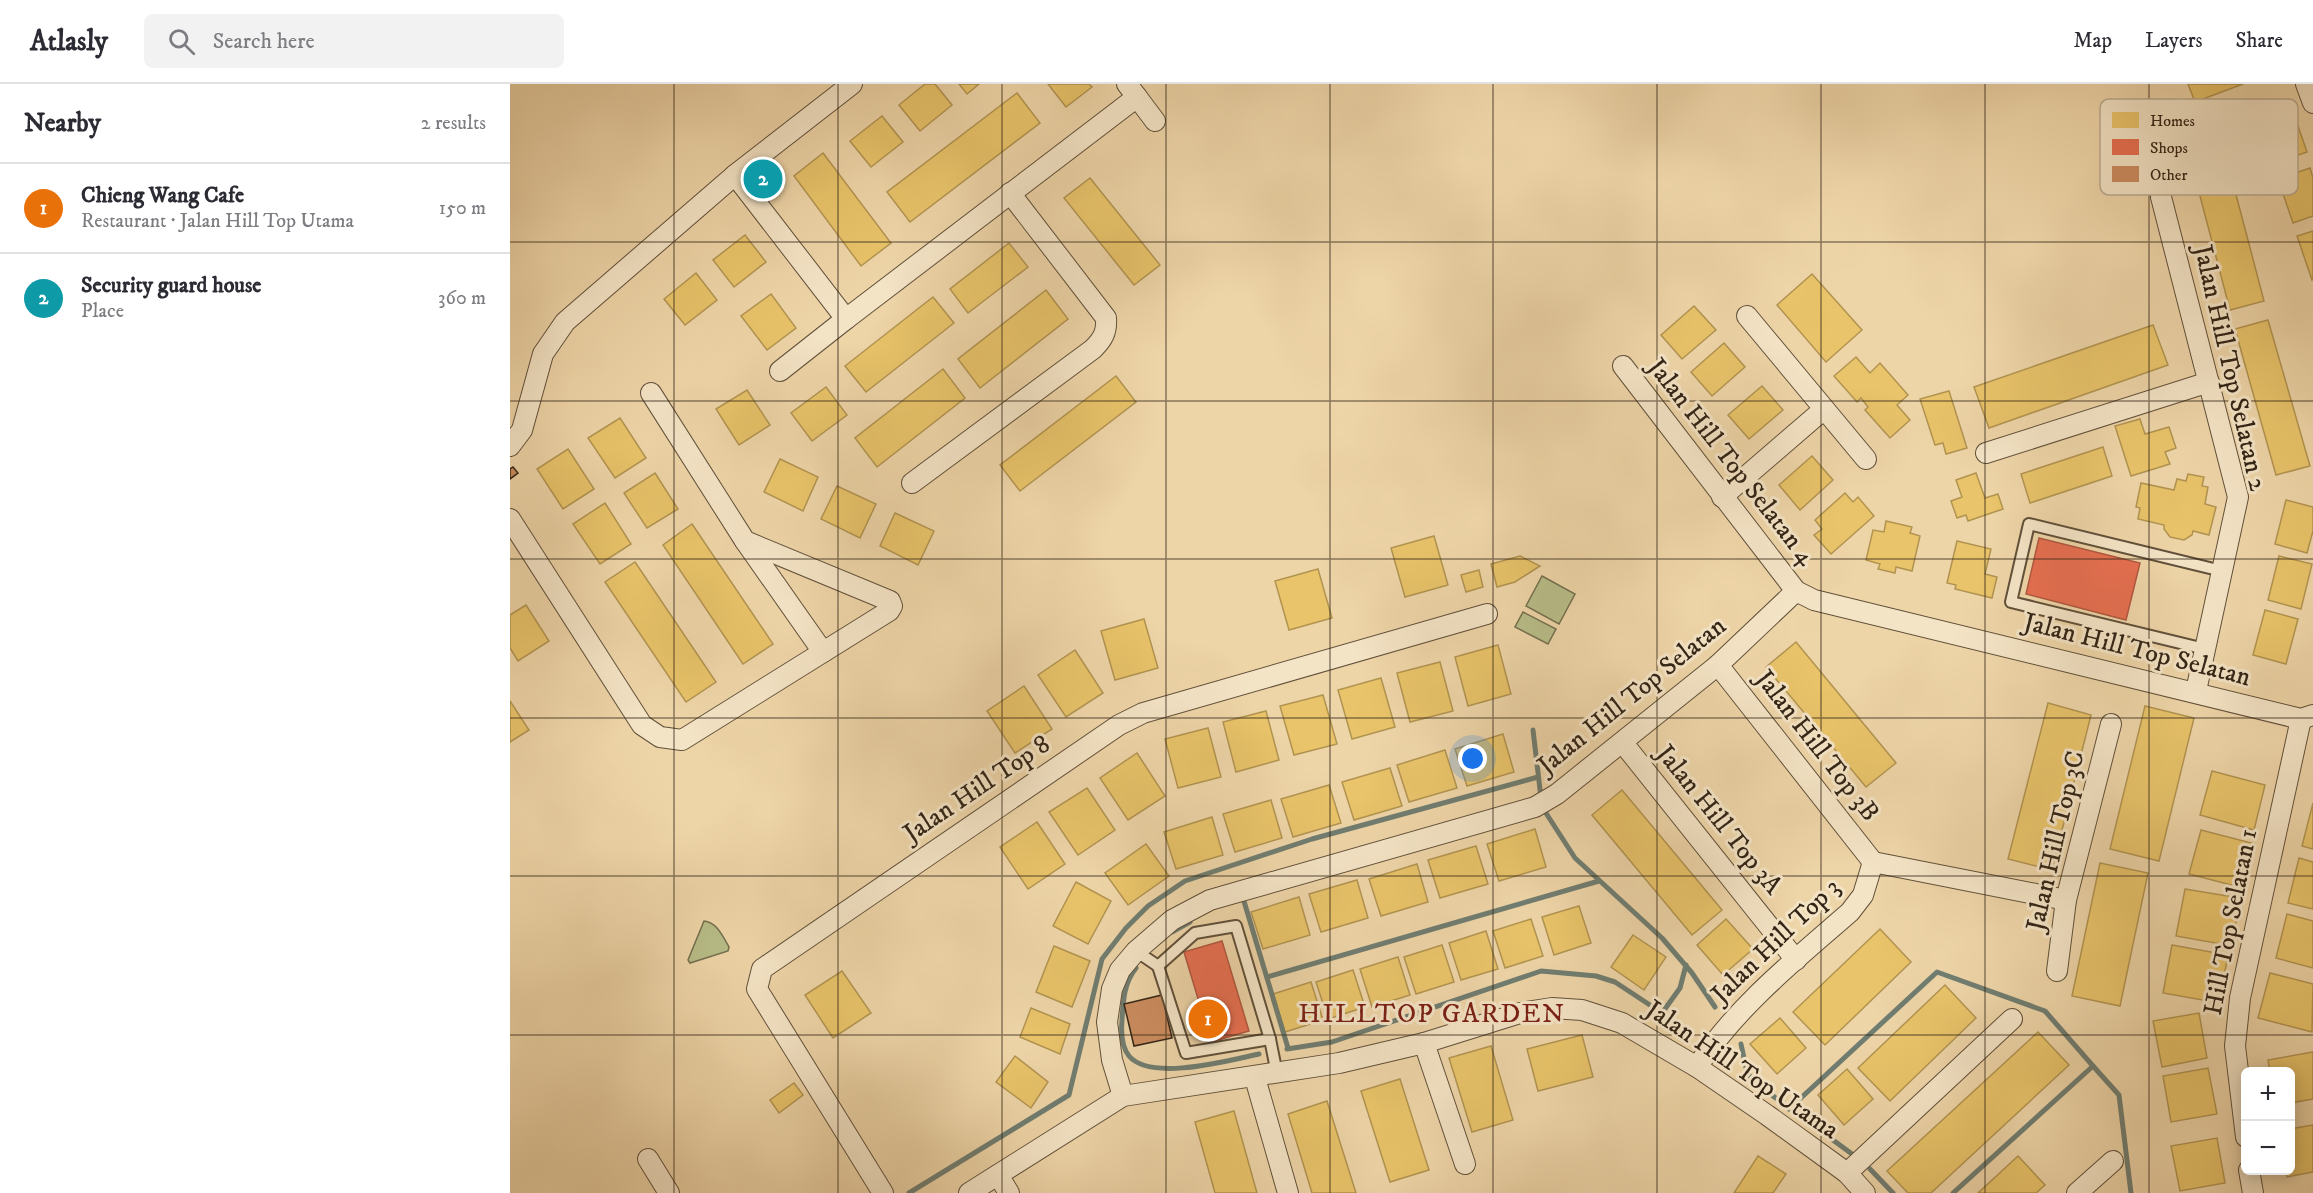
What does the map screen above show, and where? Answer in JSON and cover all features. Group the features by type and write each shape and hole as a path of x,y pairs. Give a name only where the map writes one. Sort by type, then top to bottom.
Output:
{"street":[{"path":"510,446 522,430 543,354 554,334 565,322 735,175 852,84"},
{"path":"2306,84 2313,103"},
{"path":"780,371 1010,193 1132,91 1155,121"},
{"path":"735,175 846,319"},
{"path":"912,483 1094,349 1107,330 1107,318 1010,193"},
{"name":"Jalan Hill Top Selatan 2","path":"2161,197 2238,497 2196,692"},
{"path":"1747,316 1866,459"},
{"name":"Jalan Hill Top Selatan 4","path":"1623,366 1796,591"},
{"path":"1986,453 2209,382"},
{"path":"651,393 745,541 822,652"},
{"path":"1722,497 1823,410"},
{"path":"510,519 642,725 660,737 682,740 890,611 892,606 890,601 745,541"},
{"name":"Jalan Hill Top Selatan","path":"1123,1096 1113,1060 1107,1022 1112,989 1120,970 1136,951 1172,920 1210,900 1535,807 1557,794 1623,743 1718,664 1796,591 1814,600 2307,717"},
{"name":"Jalan Hill Top 8","path":"882,1193 758,989 762,969 1119,725 1143,713 1487,614"},
{"name":"Jalan Hill Top 3B","path":"1718,664 1873,861"},
{"name":"Hill Top Selatan 1","path":"2244,1121 2235,1046 2240,998 2307,717"},
{"name":"Jalan Hill Top 3C","path":"2057,971 2066,900 2111,724"},
{"name":"Jalan Hill Top 3A","path":"1623,743 1796,960"},
{"path":"1873,861 2066,900"},
{"name":"Jalan Hill Top 3","path":"1697,1068 1716,1037 1743,1008 1850,912 1863,895 1873,861"},
{"name":"Jalan Hill Top Utama","path":"969,1193 1123,1096 1255,1078 1339,1063 1424,1043 1520,1013 1552,1008 1582,1010 1622,1023 1697,1068 1846,1173 1865,1193"},
{"path":"1846,1173 2012,1019"},
{"path":"1424,1043 1465,1164"},
{"path":"1255,1078 1288,1193"},
{"path":"648,1159 669,1193"},
{"path":"2078,1193 2113,1161"},
{"path":"998,1175 1009,1193"},
{"path":"2250,1175 2253,1193"}],"lane":[{"path":"2205,650 2011,602 2029,524 2222,571"},
{"path":"1158,966 1194,933 1236,926 1270,1039 1277,1074"},
{"path":"1136,951 1158,966 1186,1053 1270,1039"}],"green space":[{"path":"1542,576 1575,594 1559,624 1526,606"},
{"path":"1523,612 1556,629 1548,644 1515,627"},
{"path":"704,921 713,924 719,931 729,947 728,951 690,963 688,960"}],"building: Homes":[{"path":"925,84 935,84 952,105 920,131 899,105"},
{"path":"959,84 979,84 967,94"},
{"path":"1048,84 1089,84 1092,87 1066,107"},
{"path":"2188,84 2243,84 2203,99 2194,99"},
{"path":"1017,93 1040,123 910,222 887,192"},
{"path":"882,116 903,142 871,167 850,141"},
{"path":"2298,126 2307,152 2298,155"},
{"path":"823,153 891,243 861,266 794,176"},
{"path":"2310,168 2313,178 2313,216 2293,223 2283,195 2298,195 2298,172"},
{"path":"1090,178 1160,265 1134,285 1064,198"},
{"path":"2200,195 2236,195 2264,301 2230,310"},
{"path":"2313,231 2313,279 2312,280 2297,236"},
{"path":"745,235 766,262 734,287 713,260"},
{"path":"1009,243 1028,267 968,313 950,289"},
{"path":"696,273 717,300 685,325 664,299"},
{"path":"1812,274 1862,330 1826,362 1777,305"},
{"path":"1046,290 1068,319 980,388 958,359"},
{"path":"771,294 796,328 767,350 741,316"},
{"path":"933,297 954,323 866,392 845,366"},
{"path":"1694,306 1716,330 1682,359 1661,335"},
{"path":"2268,320 2310,466 2276,475 2235,329"},
{"path":"2153,325 2168,365 1989,428 1974,387"},
{"path":"1724,343 1745,367 1712,396 1691,372"},
{"path":"1856,357 1870,373 1880,363 1908,395 1897,405 1910,420 1890,438 1865,410 1868,407 1861,398 1857,402 1834,376"},
{"path":"943,369 965,398 877,467 855,438"},
{"path":"1116,376 1136,402 1020,491 1000,465"},
{"path":"1762,386 1783,410 1749,439 1728,415"},
{"path":"826,387 847,415 812,441 791,413"},
{"path":"747,390 770,425 739,445 716,409"},
{"path":"1949,391 1967,448 1946,454 1943,443 1935,445 1920,399"},
{"path":"620,418 646,458 615,478 588,438"},
{"path":"2140,419 2145,434 2169,427 2176,448 2165,452 2170,464 2131,476 2115,426"},
{"path":"2103,447 2112,476 2030,503 2021,474"},
{"path":"568,449 594,489 563,509 537,469"},
{"path":"1812,456 1833,480 1800,510 1779,485"},
{"path":"780,459 818,477 803,511 764,492"},
{"path":"655,473 678,509 647,528 624,493"},
{"path":"1976,473 1985,498 1998,494 2003,509 1968,521 1966,515 1957,518 1951,501 1962,497 1956,480"},
{"path":"2188,474 2204,477 2202,486 2208,487 2205,504 2216,507 2209,535 2193,531 2192,535 2184,540 2170,537 2164,525 2138,519 2140,508 2136,507 2141,483 2174,490 2177,479 2186,481"},
{"path":"837,486 876,504 860,538 821,519"},
{"path":"1845,493 1853,502 1858,497 1874,516 1831,554 1814,535 1822,529 1815,520"},
{"path":"2286,500 2313,507 2313,531 2307,553 2275,544"},
{"path":"605,503 631,544 600,564 573,524"},
{"path":"895,513 934,531 918,565 880,546"},
{"path":"1886,521 1912,527 1910,533 1920,536 1912,571 1896,567 1895,573 1878,569 1880,564 1866,560 1873,530 1884,532"},
{"path":"692,524 773,644 743,664 663,545"},
{"path":"1434,536 1448,585 1405,597 1391,548"},
{"path":"1957,541 1991,549 1985,574 1997,577 1992,598 1955,589 1956,585 1947,583"},
{"path":"1520,556 1540,566 1515,582 1497,587 1491,564"},
{"path":"2279,556 2312,564 2301,609 2268,600"},
{"path":"635,562 716,682 686,702 605,582"},
{"path":"1318,569 1332,618 1289,630 1275,581"},
{"path":"1479,570 1483,587 1466,592 1461,575"},
{"path":"526,605 549,641 518,661 510,648 510,615"},
{"path":"2265,610 2298,619 2286,664 2253,655"},
{"path":"1144,619 1158,668 1115,680 1101,631"},
{"path":"1796,642 1896,763 1866,787 1766,667"},
{"path":"1498,645 1511,694 1468,706 1455,657"},
{"path":"1075,650 1103,693 1066,717 1038,675"},
{"path":"1440,662 1453,711 1410,722 1397,673"},
{"path":"1381,678 1395,727 1352,739 1338,690"},
{"path":"1024,686 1052,729 1015,753 987,711"},
{"path":"1323,695 1337,744 1294,755 1280,706"},
{"path":"510,701 529,730 510,742"},
{"path":"2048,703 2091,715 2052,870 2008,859"},
{"path":"2145,706 2194,718 2159,861 2110,849"},
{"path":"1266,711 1279,760 1236,772 1223,722"},
{"path":"1208,728 1221,777 1178,788 1165,739"},
{"path":"1503,734 1514,772 1467,786 1455,749"},
{"path":"1445,750 1457,788 1409,802 1397,765"},
{"path":"1137,753 1165,796 1128,820 1100,778"},
{"path":"1390,768 1402,806 1354,820 1342,782"},
{"path":"2212,771 2265,785 2254,830 2200,815"},
{"path":"1329,785 1341,823 1293,837 1281,799"},
{"path":"1087,788 1115,830 1078,855 1049,812"},
{"path":"1622,790 1722,910 1692,935 1592,815"},
{"path":"1271,800 1282,838 1235,852 1223,814"},
{"path":"2313,803 2313,849 2302,846"},
{"path":"1212,817 1223,855 1176,869 1164,832"},
{"path":"1037,822 1065,864 1028,889 1000,847"},
{"path":"1535,829 1546,867 1499,881 1487,844"},
{"path":"2201,830 2255,844 2243,888 2189,874"},
{"path":"1146,844 1169,876 1128,905 1105,873"},
{"path":"1476,846 1488,884 1440,898 1428,860"},
{"path":"2299,858 2313,862 2313,909 2288,903"},
{"path":"2100,863 2148,873 2120,1006 2072,996"},
{"path":"1417,864 1428,902 1381,916 1369,879"},
{"path":"1357,880 1368,918 1321,932 1309,894"},
{"path":"1076,882 1111,901 1088,944 1053,926"},
{"path":"2185,889 2240,898 2232,946 2176,936"},
{"path":"1299,897 1310,935 1263,949 1251,912"},
{"path":"1579,906 1591,943 1554,955 1542,917"},
{"path":"2287,914 2313,921 2313,968 2276,958"},
{"path":"1531,919 1543,956 1505,968 1493,931"},
{"path":"1726,919 1753,949 1723,975 1697,945"},
{"path":"1880,929 1911,962 1825,1045 1793,1012"},
{"path":"1486,931 1498,969 1461,980 1449,943"},
{"path":"1633,935 1666,957 1644,990 1611,967"},
{"path":"1442,945 1454,982 1416,994 1404,957"},
{"path":"2172,945 2228,955 2219,1003 2163,993"},
{"path":"1054,946 1090,961 1072,1007 1036,992"},
{"path":"1398,957 1410,995 1372,1007 1360,969"},
{"path":"1353,970 1365,1007 1328,1019 1316,982"},
{"path":"842,971 871,1013 833,1038 805,995"},
{"path":"2270,973 2313,984 2312,1032 2258,1018"},
{"path":"1311,982 1323,1020 1285,1032 1273,994"},
{"path":"1945,985 1976,1018 1890,1101 1858,1068"},
{"path":"1031,1008 1070,1024 1060,1054 1020,1037"},
{"path":"2199,1013 2207,1058 2162,1067 2153,1021"},
{"path":"1780,1018 1806,1048 1777,1074 1750,1044"},
{"path":"2038,1032 2069,1065 1931,1193 1908,1193 1887,1171"},
{"path":"1582,1035 1593,1077 1538,1091 1527,1049"},
{"path":"1491,1046 1513,1120 1472,1132 1449,1058"},
{"path":"2313,1052 2313,1099 2295,1102 2295,1067 2269,1067 2268,1060"},
{"path":"1015,1056 1048,1082 1031,1108 996,1082"},
{"path":"2208,1068 2217,1114 2171,1122 2163,1076"},
{"path":"1847,1069 1873,1099 1844,1125 1818,1095"},
{"path":"1400,1079 1429,1170 1390,1182 1361,1091"},
{"path":"794,1083 803,1095 779,1113 770,1100"},
{"path":"1327,1101 1356,1193 1312,1193 1288,1114"},
{"path":"1234,1111 1257,1193 1215,1193 1195,1122"},
{"path":"2313,1125 2313,1172 2287,1177 2286,1175 2295,1175 2295,1128"},
{"path":"2217,1138 2225,1183 2180,1191 2171,1146"},
{"path":"1758,1156 1786,1174 1773,1193 1734,1193"},
{"path":"2018,1156 2045,1185 2036,1193 1978,1193"}],"building: Shops":[{"path":"2039,538 2140,563 2126,620 2026,594"},
{"path":"1222,941 1249,1031 1211,1042 1184,952"}],"building: Other":[{"path":"764,173 769,179 761,185 757,178"},
{"path":"513,467 518,473 510,479 510,469"},
{"path":"1162,995 1172,1038 1134,1046 1124,1004"}],"waterway":[{"path":"1533,730 1541,798"},
{"path":"909,1193 1069,1095 1102,959 1126,928 1148,906 1185,881 1312,839 1538,777"},
{"path":"1541,811 1544,810 1575,858 1662,938 1692,973 1715,1007"},
{"path":"1267,977 1599,881"},
{"path":"1247,897 1243,898 1288,1048"},
{"path":"1172,932 1190,922"},
{"path":"1287,1049 1332,1042 1541,971 1596,976 1615,982 1662,1013 1680,988 1686,965"},
{"path":"1136,968 1125,993 1122,1034 1126,1052 1140,1064 1155,1068 1191,1067 1259,1054"},
{"path":"1789,1109 1937,972 2045,1011 2093,1066"},
{"path":"1741,1044 1747,1072 1754,1082 1852,1154"},
{"path":"1953,1193 2093,1066 2119,1095 2131,1193"},
{"path":"1870,1169 1893,1193"}],"place":[{"name":"Security guard house","path":"763,179"},
{"name":"Chieng Wang Cafe","path":"1208,1019"}],"district":[{"name":"HILLTOP GARDEN","path":"1432,1014"}]}
